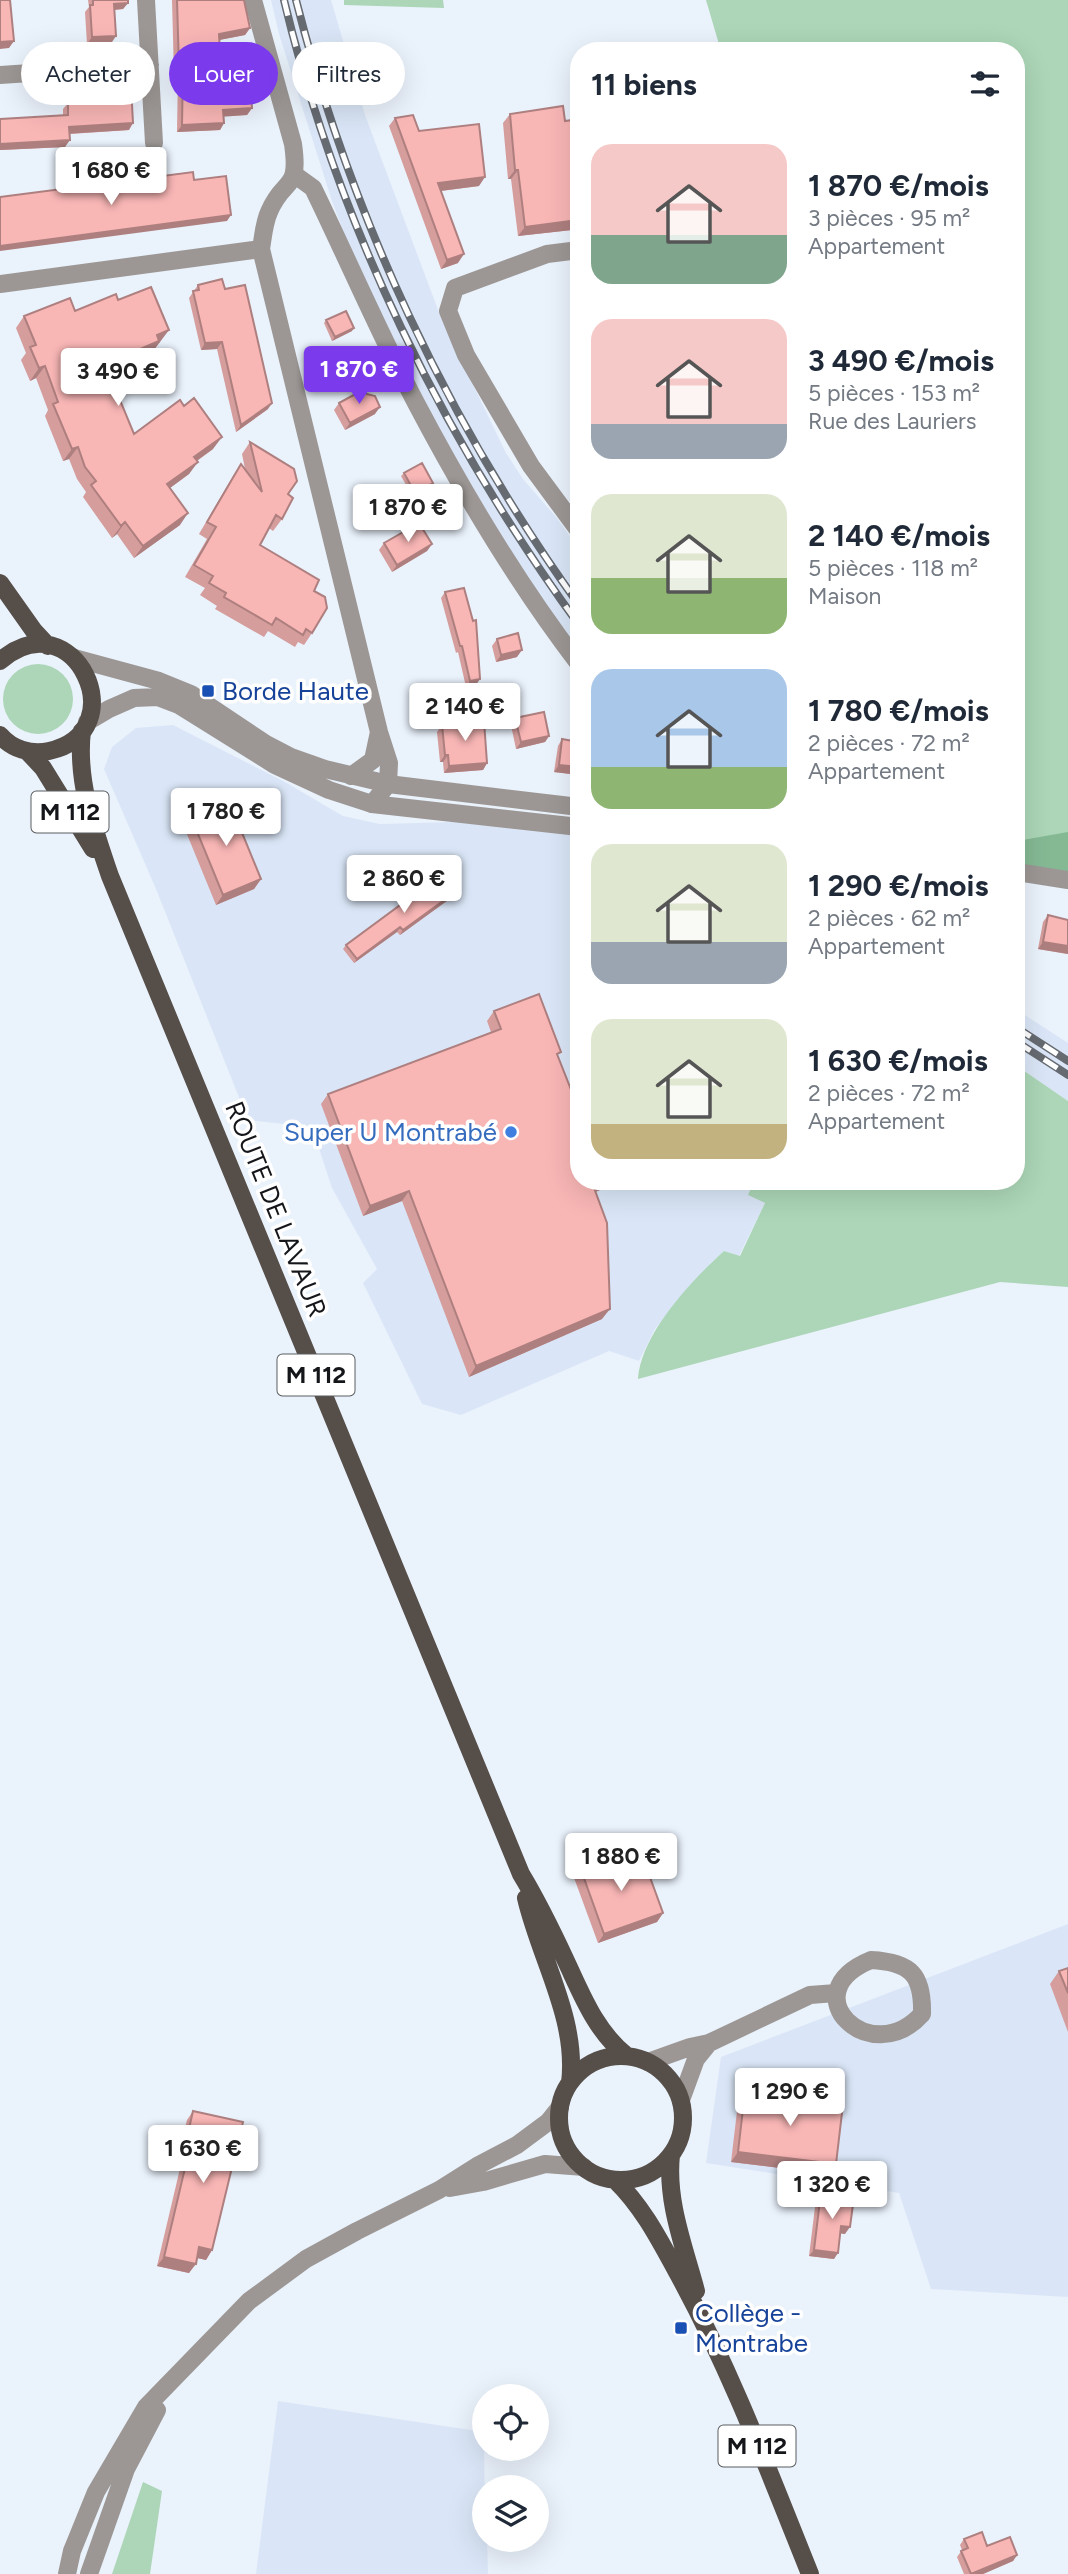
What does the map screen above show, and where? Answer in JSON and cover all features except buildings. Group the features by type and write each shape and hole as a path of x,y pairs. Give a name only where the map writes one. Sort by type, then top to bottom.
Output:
{"main road":[{"path":"0,583 48,646"},
{"path":"0,661 23,647 48,646 67,652 74,658"},
{"name":"ROUTE DE LAVAUR","path":"74,658 88,677 92,688 93,700 79,752 90,818 110,876 521,1874 538,1902 593,2018 612,2044 626,2056"},
{"path":"1,737 27,751 42,752 71,742 85,726"},
{"name":"ROUTE DE LAVAUR","path":"27,751 43,768 110,876"},
{"name":"ROUTE DE LAVAUR","path":"521,1874 528,1907 568,2027 572,2064 570,2083"},
{"path":"610,2056 626,2056 648,2062 663,2071 674,2084 681,2100 682,2129 671,2155 646,2175 631,2179 615,2180 593,2173 572,2155 564,2141 560,2107 570,2083 580,2071 610,2056"},
{"name":"M 112","path":"671,2155 669,2174 672,2207 703,2318"},
{"name":"M 112","path":"615,2180 628,2192 650,2222 703,2318 810,2574"}],"street":[{"path":"146,0 149,42"},
{"path":"253,0 293,144 295,175 269,211 261,249 379,732 389,763 388,784 372,804"},
{"path":"0,75 21,74"},
{"path":"152,105 153,143"},
{"path":"295,175 313,188 416,403 484,524 570,651"},
{"path":"0,284 261,249"},
{"path":"570,251 547,254 455,288 449,310 466,355 531,466 570,519"},
{"path":"74,658 159,681 191,694 266,744 291,757 351,776 388,784 570,806"},
{"path":"85,726 109,709 134,698 158,697 179,705 275,765 329,790 372,804 570,826"},
{"path":"351,776 373,760 379,732"},
{"path":"1025,873 1068,880"},
{"path":"871,1961 890,1961 909,1971 917,1979 922,1993 922,2014 901,2032 876,2035 850,2026 838,2009 836,1993 843,1976 853,1968 871,1961"},
{"path":"648,2062 709,2043 810,1995 836,1993"},
{"path":"681,2100 696,2059 709,2043"},
{"path":"67,2574 72,2552 96,2492 146,2407 249,2301 306,2259 439,2190 517,2145 548,2122 560,2107"},
{"path":"439,2190 482,2182 545,2164 584,2167"},
{"path":"89,2574 126,2469 154,2415 187,2363"}],"shaded area":[{"path":"271,0 331,0 343,42 292,42 292,75"},
{"path":"302,105 362,105 443,323 506,453 523,479 570,536 570,642 529,584 417,392 332,201"},
{"path":"173,725 285,782 343,816 380,824 455,822 570,831 570,1190 750,1190 748,1195 765,1203 739,1256 724,1251 711,1263 655,1329 639,1361 609,1351 461,1415 422,1404 363,1283 377,1269 332,1188 312,1127 248,1120 156,889 104,769 112,747 136,728"},
{"path":"1025,1015 1068,1043 1068,1101 1025,1071"},
{"path":"1068,1924 1068,2297 931,2289 899,2193 706,2163 721,2057"},
{"path":"278,2401 472,2430 472,2461 484,2461 484,2475 472,2475 472,2552 487,2552 488,2574 256,2574"}],"green space":[{"path":"344,0 443,0 444,8 344,5"},
{"path":"706,0 1068,0 1068,880 1025,873 1025,42 718,42"},
{"path":"31,664 45,664 58,670 67,679 73,699 71,712 63,724 45,734 31,734 18,728 9,719 3,706 3,692 9,679 18,670"},
{"path":"1068,832 1068,880 1025,874 1025,840"},
{"path":"1025,1071 1068,1101 1068,1287 1000,1282 638,1379 648,1344 683,1293 724,1251 740,1256 765,1203 748,1195 750,1190 1025,1190"},
{"path":"143,2482 162,2491 150,2574 112,2574"}],"railway":[{"path":"284,0 307,84 334,166 365,247 401,327 483,480 529,554 570,612"},
{"path":"296,0 345,160 375,239 409,316 446,391 487,464 531,536 570,592"},
{"path":"1025,1033 1068,1061"},
{"path":"1025,1047 1068,1075"}],"place":[{"name":"Borde Haute","path":"208,691"},
{"name":"Super U Montrabé","path":"511,1132"},
{"name":"Collège - Montrabe","path":"681,2328"}]}
